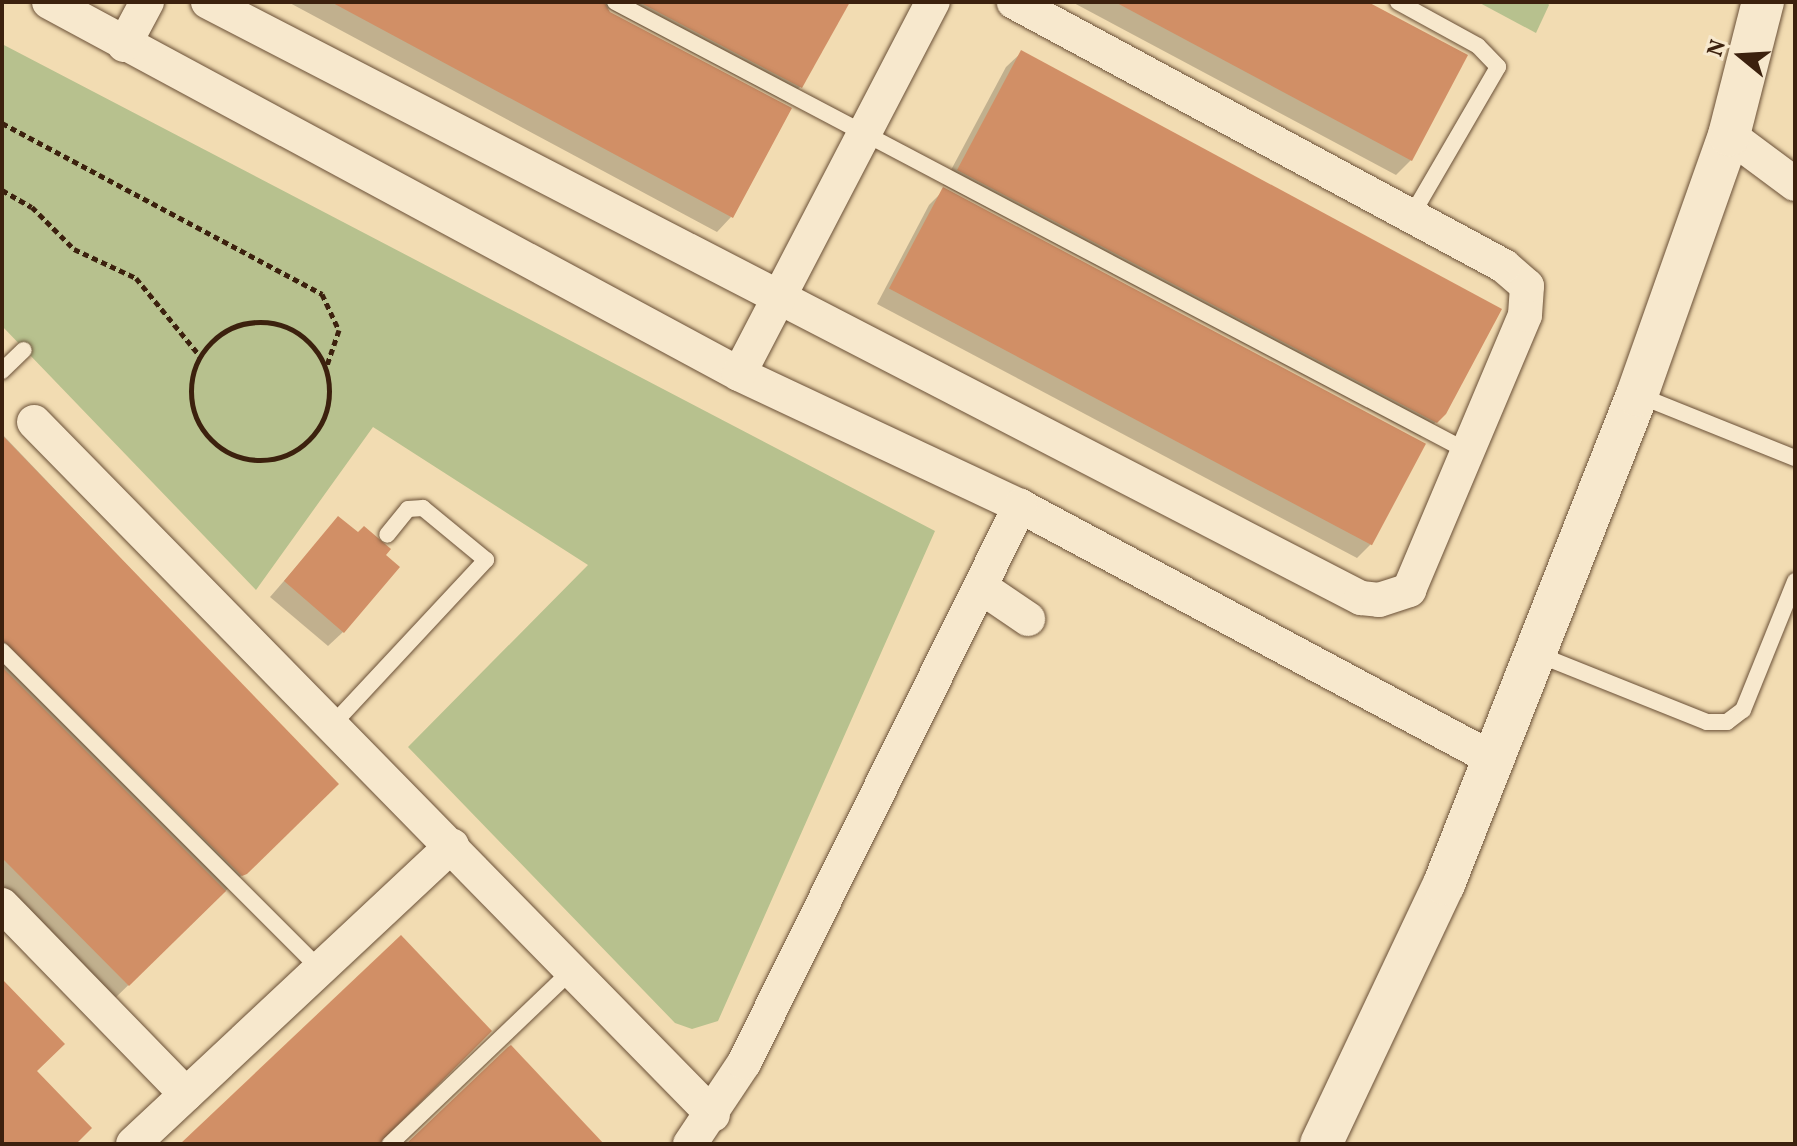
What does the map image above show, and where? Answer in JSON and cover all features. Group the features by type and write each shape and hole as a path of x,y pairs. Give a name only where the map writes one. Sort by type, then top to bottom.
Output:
{"street":[{"path":"49,2 739,374 1020,506 1493,759"},
{"path":"124,45 147,2"},
{"path":"208,2 780,294 1361,598 1379,600 1409,590 1525,315 1527,286 1504,266 1014,2"},
{"path":"739,374 933,2"},
{"path":"1321,1144 1389,1008 1493,759 1637,395 1729,135 1763,2"},
{"path":"1729,135 1795,184"},
{"path":"34,422 334,723 713,1115"},
{"path":"690,1144 713,1115 744,1063 1020,506"},
{"path":"981,587 1028,619"},
{"path":"133,1144 452,846"},
{"path":"2,905 186,1094"}],"lane":[{"path":"615,2 1467,451"},
{"path":"1398,2 1478,46 1498,67 1410,218"},
{"path":"2,371 24,350"},
{"path":"1637,395 1795,458"},
{"path":"334,723 486,560 423,508 408,509 387,535"},
{"path":"1535,653 1707,722 1727,722 1743,710 1795,581"},
{"path":"2,651 320,969"},
{"path":"390,1144 572,970"}],"path":[{"path":"2,123 322,294 339,330 326,368 329,402 315,434 288,455 254,461 222,450 198,424 190,390 200,356 224,332 249,323 275,323 306,338 326,368"},
{"path":"2,190 32,207 74,249 136,278 200,356"}],"green space":[{"path":"1478,2 1547,2 1549,5 1536,33"},
{"path":"2,44 935,531 718,1021 692,1029 675,1023 408,747 588,565 373,427 256,590 2,326"}],"building":[{"path":"331,2 604,2 610,12 792,108 733,218"},
{"path":"639,2 850,2 802,88"},
{"path":"1115,2 1368,2 1468,55 1412,161"},
{"path":"1021,50 1502,309 1446,414 1437,423 957,170"},
{"path":"943,187 1426,444 1372,545 889,289"},
{"path":"2,435 339,784 247,874 242,876 2,640"},
{"path":"338,516 358,532 364,526 391,549 386,555 400,567 344,633 284,581"},
{"path":"2,667 226,891 129,986 2,858"},
{"path":"401,935 492,1031 379,1144 180,1144"},
{"path":"2,979 65,1044 37,1071 92,1128 76,1144 2,1144"},
{"path":"511,1045 604,1144 406,1144 508,1047"}]}
